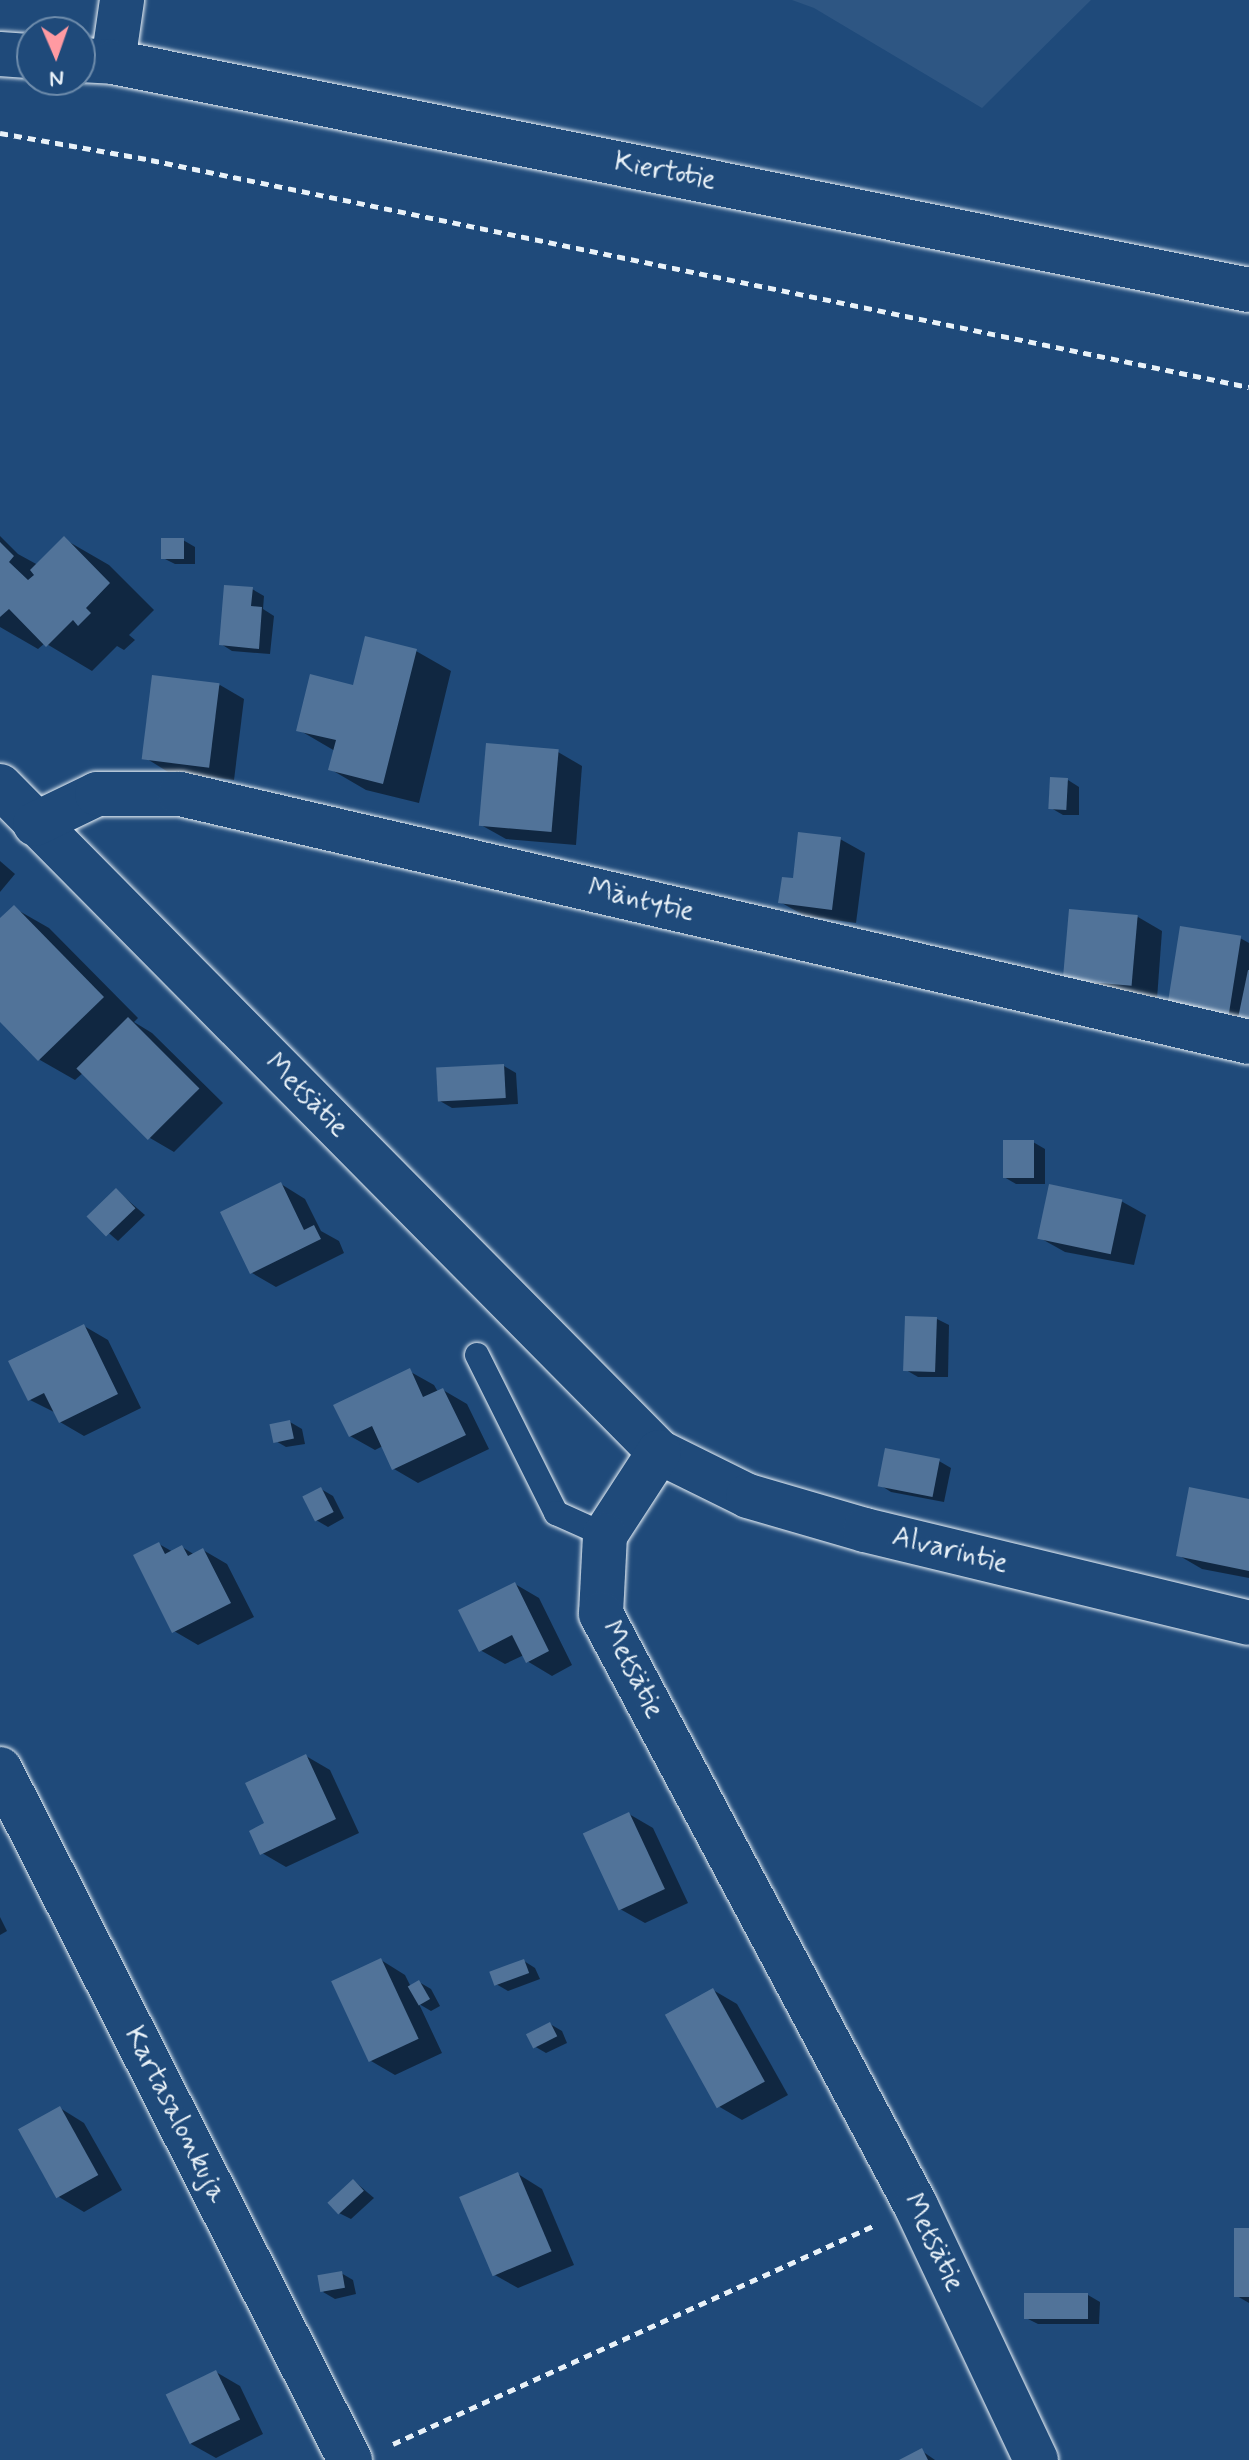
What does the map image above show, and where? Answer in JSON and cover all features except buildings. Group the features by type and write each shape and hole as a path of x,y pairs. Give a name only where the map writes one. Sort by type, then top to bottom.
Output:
{"street":[{"path":"96,61 122,0"},
{"name":"Kiertotie","path":"96,61 1249,290"},
{"name":"Metsätie","path":"0,786 659,1452"},
{"name":"Mäntytie","path":"35,824 97,794 180,794 1249,1042"},
{"path":"605,1535 659,1452"},
{"name":"Alvarintie","path":"659,1452 748,1496 821,1518 1249,1623"},
{"name":"Metsätie","path":"605,1535 601,1614 916,2206 1036,2460"},
{"name":"Kartasalonkuja","path":"0,1769 368,2454"}],"lane":[{"path":"477,1355 556,1513 605,1535"}],"path":[{"path":"0,133 151,160 1249,387"},
{"path":"368,2454 916,2206"}],"shaded area":[{"path":"792,0 1091,0 982,108 814,8"}]}
